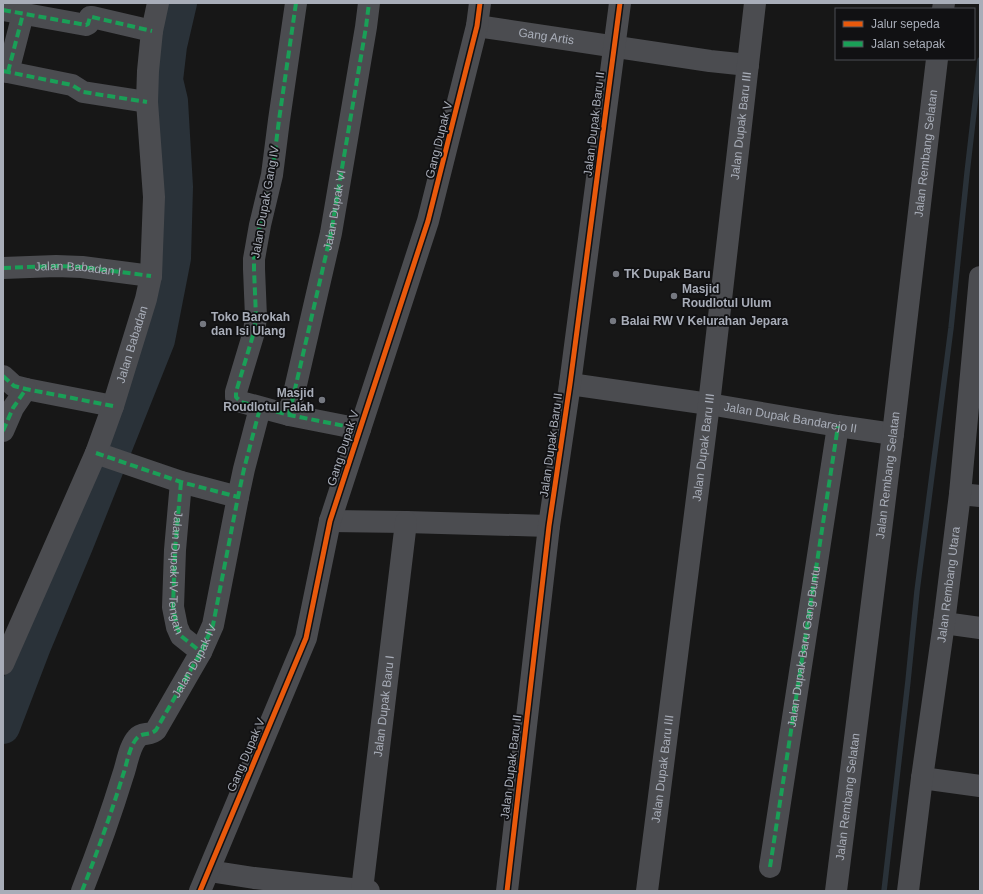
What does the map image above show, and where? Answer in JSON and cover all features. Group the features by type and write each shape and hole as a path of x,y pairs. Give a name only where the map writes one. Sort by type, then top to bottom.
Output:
{"street":[{"name":"Jalan Babadan","path":"3,664 97,454 146,299 151,276 154,198 147,102 148,71 152,31 158,3"},
{"name":"Jalan Dupak Gang IV","path":"296,3 272,175 260,225 254,259 256,317 254,332 236,392 236,397 241,402 260,408 360,429"},
{"name":"Jalan Dupak VI","path":"289,415 330,233 369,3"},
{"name":"Gang Dupak V","path":"200,891 306,638 330,521 428,221 477,26 480,3"},
{"name":"Jalan Dupak Baru II","path":"507,891 549,526 570,384 620,3"},
{"name":"Jalan Dupak Baru III","path":"647,891 709,404 755,3"},
{"path":"147,102 83,92 72,85 4,72 13,12 86,25 88,24 90,17 92,17 152,31"},
{"name":"Gang Artis","path":"477,26 710,61 748,65"},
{"name":"Jalan Rembang Selatan","path":"836,891 893,434 937,60"},
{"name":"Jalan Babadan I","path":"3,268 56,266 82,267 151,276"},
{"name":"Jalan Rembang Utara","path":"908,891 944,623 970,495 980,277"},
{"path":"3,376 14,386 113,406"},
{"name":"Jalan Dupak Bandarejo II","path":"570,384 709,404 893,434"},
{"path":"3,432 13,408 26,389"},
{"name":"Jalan Dupak IV","path":"82,891 124,775 134,741 140,735 154,733 200,652 213,625 244,469 260,408"},
{"name":"Jalan Dupak Baru Gang Buntu","path":"770,867 838,426"},
{"path":"97,454 181,482 238,497"},
{"name":"Jalan Dupak IV Tengah","path":"181,482 175,550 173,607 177,627 181,636 200,652"},
{"path":"330,521 549,526"},
{"name":"Jalan Dupak Baru I","path":"365,891 406,522"},
{"path":"944,623 980,628"},
{"path":"922,778 980,786"},
{"path":"209,871 254,884 365,891"}],"waterway":[{"path":"3,727 34,646 158,340 174,258 176,187 171,101 166,80 170,46 180,3"},
{"path":"884,891 917,591 951,328 980,60"}],"marked path":[{"path":"296,3 272,175 260,225 254,259 256,317 254,332 236,392 236,397 241,402 289,415 360,429"},
{"path":"289,415 331,233 369,3"},
{"path":"3,10 86,25 88,24 90,17 92,17 152,31"},
{"path":"8,72 23,14"},
{"path":"3,71 72,85 83,92 147,102"},
{"path":"3,268 56,266 82,267 151,276"},
{"path":"3,376 14,386 113,406"},
{"path":"3,431 13,408 26,389"},
{"path":"82,891 109,819 132,746 139,736 154,732 156,730 201,652 213,625 244,469 260,408"},
{"path":"770,867 838,426"},
{"path":"96,453 181,482 238,497"},
{"path":"181,482 175,550 173,607 177,627 181,636 201,652"}],"cycle path":[{"path":"200,891 306,638 330,521 428,221 477,26 480,3"},
{"path":"507,891 549,526 570,384 620,3"}],"place":[{"name":"TK Dupak Baru","path":"616,274"},
{"name":"Masjid Roudlotul Ulum","path":"674,296"},
{"name":"Balai RW V Kelurahan Jepara","path":"613,321"},
{"name":"Toko Barokah dan Isi Ulang","path":"203,324"},
{"name":"Masjid Roudlotul Falah","path":"322,400"}]}
